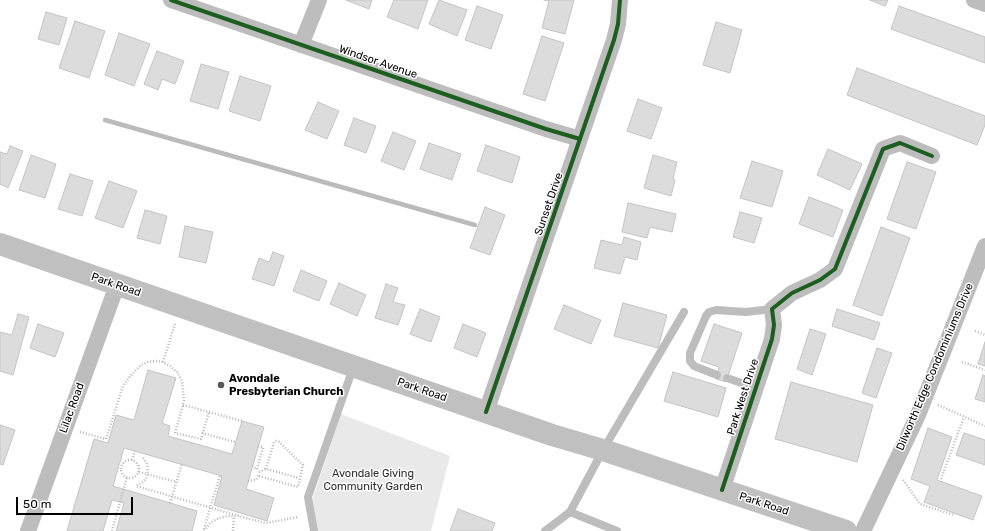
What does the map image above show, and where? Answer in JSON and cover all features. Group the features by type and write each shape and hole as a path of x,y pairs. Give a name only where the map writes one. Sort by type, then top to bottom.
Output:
{"main road":[{"name":"Park Road","path":"0,244 552,435 603,450 846,531"}],"street":[{"name":"Windsor Avenue","path":"171,0 580,139"},
{"path":"302,45 319,0"},
{"name":"Sunset Drive","path":"486,412 614,40 618,24 620,0"},
{"path":"974,0 985,4"},
{"path":"772,309 792,293 820,280 835,269 883,149 900,143 932,156"},
{"name":"Dilworth Edge Condominiums Drive","path":"863,531 918,415 985,246"},
{"name":"Lilac Road","path":"28,531 117,285"},
{"name":"Park West Drive","path":"722,490 772,339 774,325 772,309"}],"lane":[{"path":"717,375 694,366 690,361 690,353 709,312 716,310 746,312 772,309"},
{"path":"545,531 570,512 603,450 684,312"},
{"path":"314,531 308,497 354,366"},
{"path":"727,378 756,388"},
{"path":"570,512 617,531"}],"path":[{"path":"163,362 175,324"},
{"path":"975,331 985,335"},
{"path":"80,432 106,439 124,386 132,374 140,366 147,362 163,362 177,372 182,381 184,392 183,405 175,433 201,439 209,412"},
{"path":"962,362 985,370"},
{"path":"183,405 242,421"},
{"path":"944,408 985,426"},
{"path":"941,479 964,417"},
{"path":"202,433 235,442"},
{"path":"259,476 298,487 303,465 279,442 276,441 274,442 266,469"},
{"path":"258,446 263,447 258,471 259,476"},
{"path":"132,460 134,451"},
{"path":"143,458 147,464 148,474 146,479 136,486 239,516 265,522 299,517"},
{"path":"132,460 137,463 139,472 133,478 127,477 123,474 121,468 126,461 132,460"},
{"path":"170,503 182,464"},
{"path":"252,466 258,471"},
{"path":"258,471 266,469 299,478"},
{"path":"139,472 176,482"},
{"path":"204,531 220,476"},
{"path":"248,481 256,480 259,476"},
{"path":"112,531 127,477"},
{"path":"902,480 920,504 954,515"},
{"path":"233,531 234,516"},
{"path":"204,531 210,523 219,518 239,516"}],"green space":[{"name":"Avondale Giving Community Garden","path":"341,414 450,456 431,531 316,531 313,498"}],"building":[{"path":"346,0 372,0 369,9"},
{"path":"394,0 428,0 418,29 387,17"},
{"path":"439,0 467,10 457,36 429,24"},
{"path":"544,0 574,0 565,34 542,28 549,1"},
{"path":"870,0 888,0 885,6"},
{"path":"477,6 503,15 491,49 465,40"},
{"path":"899,6 985,37 985,63 891,29"},
{"path":"46,12 67,18 59,45 38,39"},
{"path":"75,21 105,31 89,78 59,68"},
{"path":"716,22 742,30 730,73 703,65"},
{"path":"119,33 150,44 134,86 105,75"},
{"path":"542,36 564,43 545,101 523,94"},
{"path":"157,51 184,61 175,84 162,79 158,90 144,84"},
{"path":"201,64 229,72 218,109 190,101"},
{"path":"857,68 985,116 985,125 977,145 847,95"},
{"path":"240,76 271,86 260,121 229,111"},
{"path":"638,99 662,108 651,139 627,131"},
{"path":"318,102 339,111 327,139 305,130"},
{"path":"354,118 376,126 366,153 344,145"},
{"path":"393,132 416,141 404,170 381,161"},
{"path":"429,143 461,154 452,180 420,169"},
{"path":"486,145 520,157 512,183 477,171"},
{"path":"10,146 23,151 8,188 0,184 0,152 7,154"},
{"path":"828,149 862,164 850,190 817,175"},
{"path":"31,155 56,164 45,198 19,190"},
{"path":"653,155 677,162 671,196 644,188"},
{"path":"752,161 783,171 772,207 740,198"},
{"path":"907,162 936,172 916,229 887,219"},
{"path":"70,174 93,181 82,216 58,209"},
{"path":"109,181 137,191 123,228 95,218"},
{"path":"809,197 843,210 833,237 799,224"},
{"path":"628,203 676,214 672,232 650,227 647,238 622,232"},
{"path":"485,207 505,215 490,255 470,248"},
{"path":"145,210 167,216 160,244 137,238"},
{"path":"740,212 762,218 754,243 733,237"},
{"path":"185,226 213,232 206,263 179,257"},
{"path":"881,227 910,238 882,316 853,305"},
{"path":"624,237 641,242 637,260 625,257 620,274 594,268 601,240 622,245"},
{"path":"273,252 284,256 274,286 252,279 259,258 269,262"},
{"path":"301,270 327,281 319,301 293,291"},
{"path":"339,283 366,295 357,316 330,304"},
{"path":"386,284 398,288 393,302 405,305 398,325 375,318"},
{"path":"623,303 667,315 658,348 614,336"},
{"path":"564,305 601,320 591,344 554,329"},
{"path":"420,309 440,317 431,342 410,334"},
{"path":"837,309 880,323 874,340 832,326"},
{"path":"18,314 29,317 13,375 0,371 0,332 12,335"},
{"path":"38,324 64,333 55,357 30,348"},
{"path":"463,324 486,333 477,357 454,348"},
{"path":"714,324 742,333 726,382 716,379 719,367 701,361"},
{"path":"810,329 826,334 812,375 797,369"},
{"path":"985,342 985,366 978,364"},
{"path":"877,348 892,353 876,398 862,393"},
{"name":"Avondale Presbyterian Church","path":"148,370 176,378 162,423 170,426 168,436 232,454 242,421 264,427 246,489 274,498 267,521 214,505 222,476 124,448 113,486 197,511 192,531 116,531 124,503 112,500 103,531 67,531 94,439 108,443 116,415 134,420"},
{"path":"673,372 726,388 718,417 664,401"},
{"path":"983,375 985,376 985,402 975,399"},
{"path":"791,382 873,405 857,462 775,439"},
{"path":"0,425 15,430 3,465 0,464"},
{"path":"928,428 952,437 937,480 982,496 973,520 924,502 930,486 911,479"},
{"path":"964,433 985,440 985,465 956,455"},
{"path":"458,509 495,523 492,531 450,531"}],"waterway":[{"path":"105,120 475,225"}],"cycle path":[{"path":"171,0 546,129 580,139"},
{"path":"486,412 614,40 618,24 620,0"},
{"path":"722,490 772,339 774,325 772,309 792,293 820,280 835,269 883,149 900,143 932,156"}],"place":[{"name":"Avondale Presbyterian Church","path":"221,385"}]}
